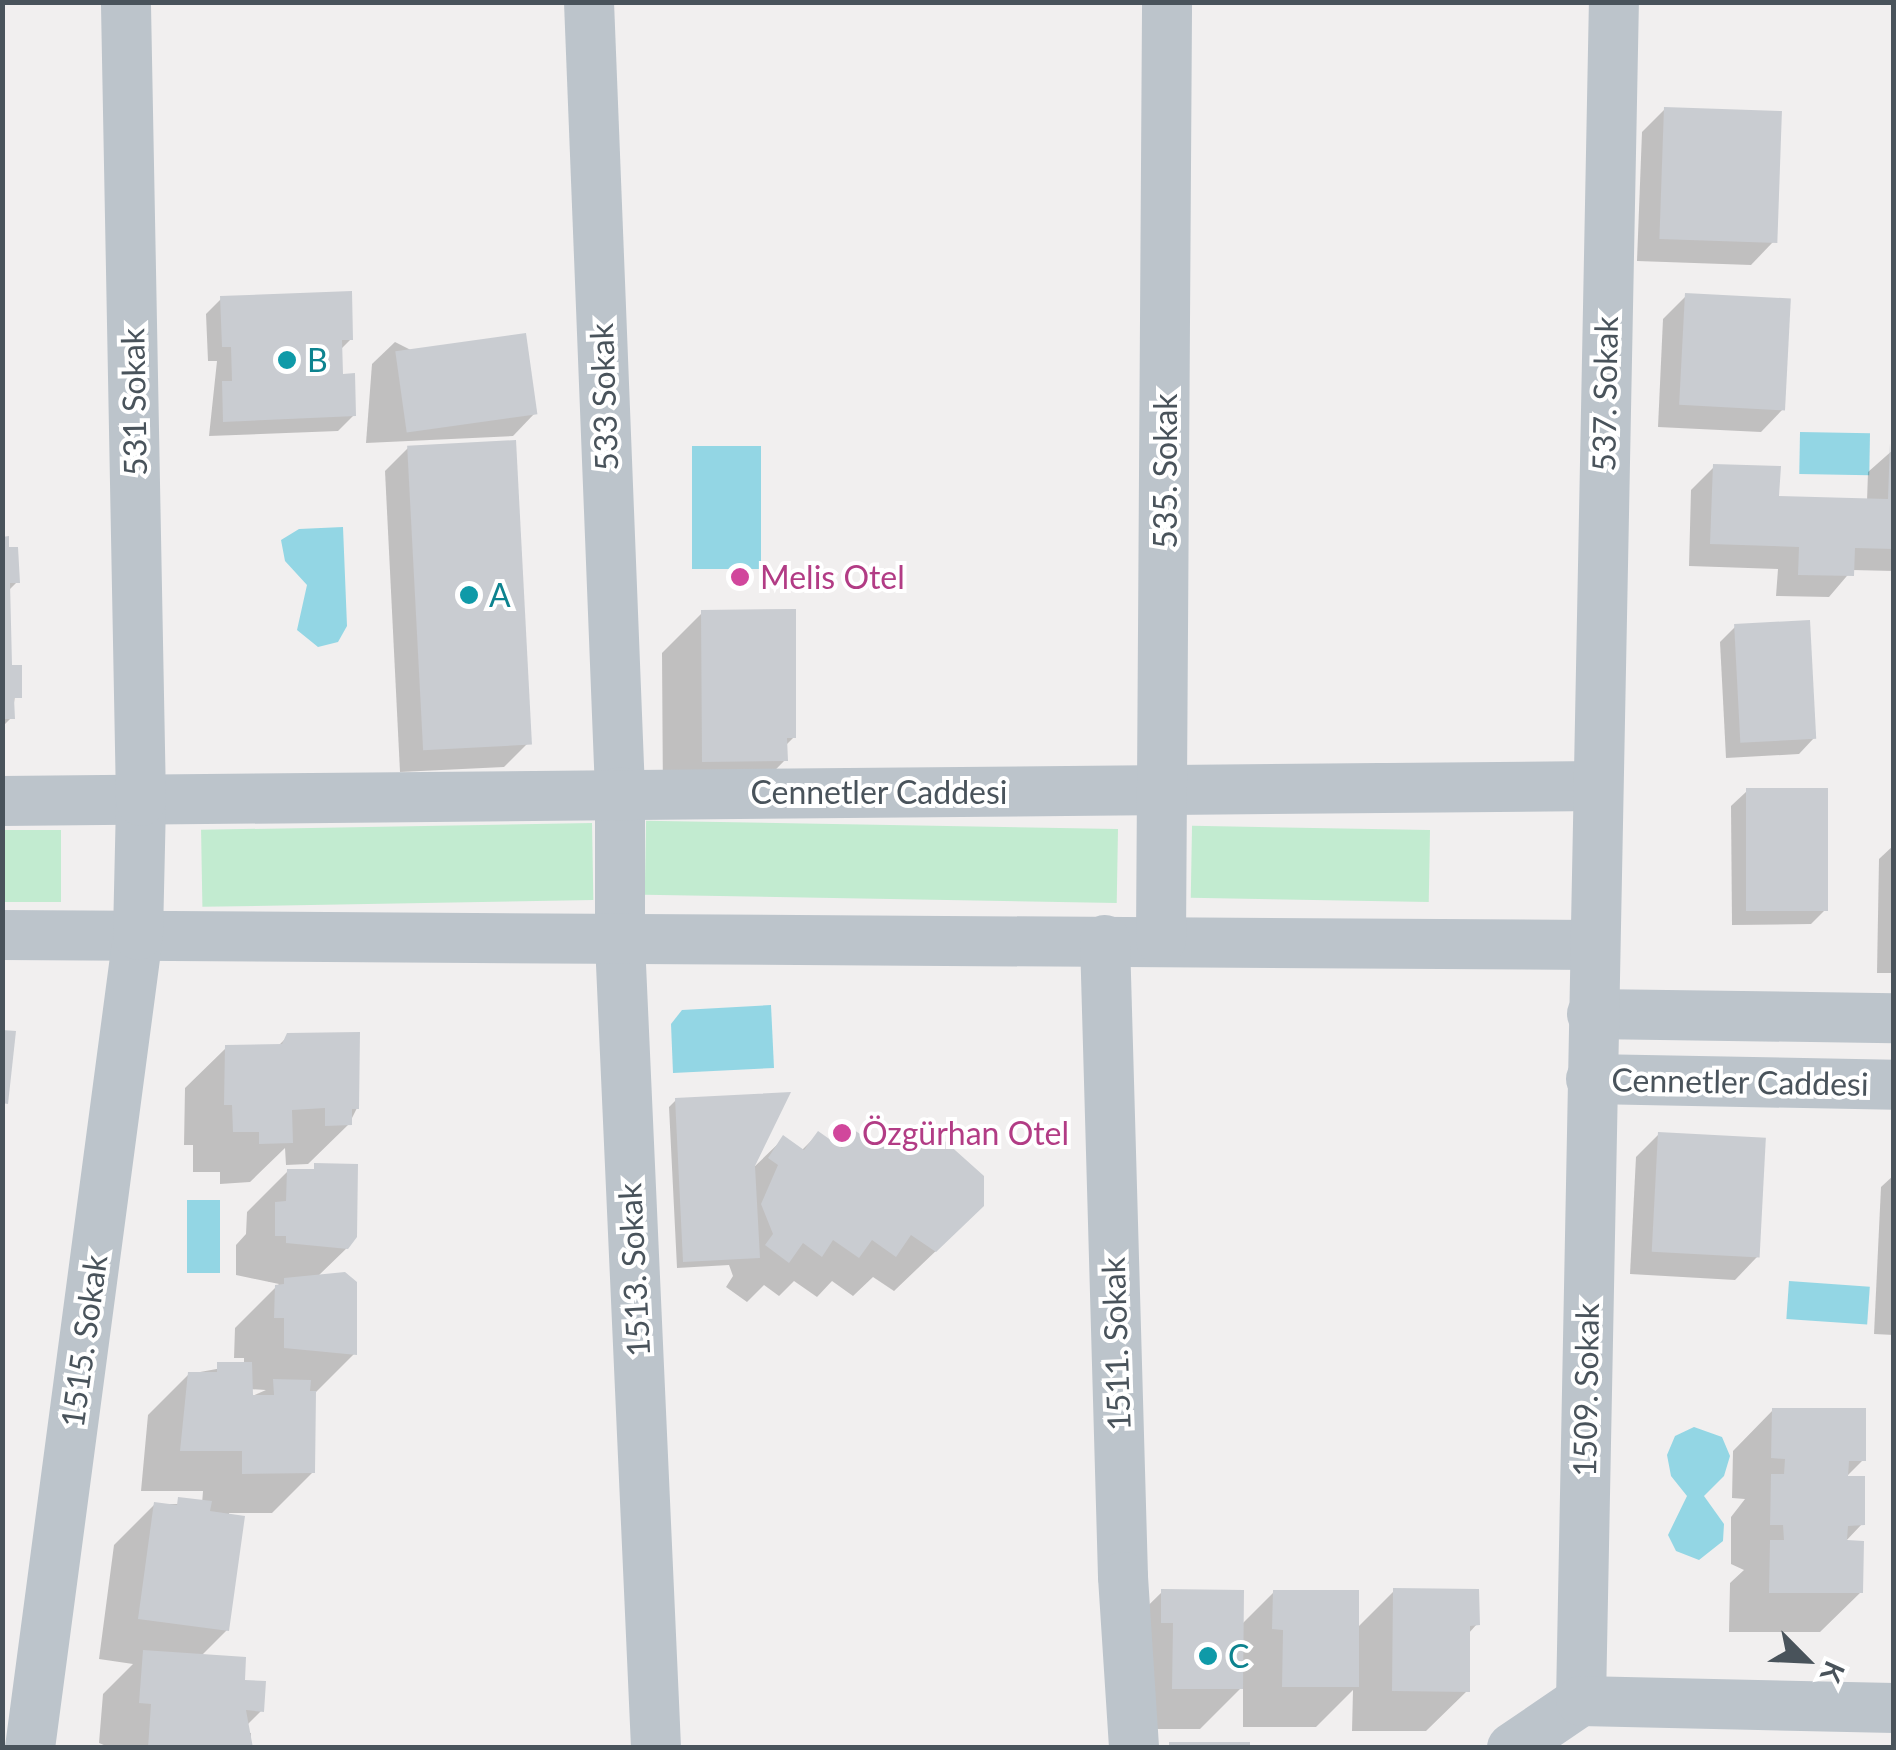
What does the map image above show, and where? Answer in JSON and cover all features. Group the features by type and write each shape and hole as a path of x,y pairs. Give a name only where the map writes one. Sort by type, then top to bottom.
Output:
{"street":[{"name":"531 Sokak","path":"126,2 141,801 138,934"},
{"name":"533 Sokak","path":"590,2 620,792"},
{"name":"535. Sokak","path":"1161,940 1168,2"},
{"name":"537. Sokak","path":"1596,786 1614,2"},
{"name":"Cennetler Caddesi","path":"2,801 620,792 1596,786 1591,1079 1894,1086"},
{"name":"1513. Sokak","path":"620,792 620,942 656,1748"},
{"name":"1515. Sokak","path":"30,1748 138,934"},
{"path":"2,935 620,942 1161,940 1591,945"},
{"name":"1511. Sokak","path":"1105,940 1122,1577 1134,1748"},
{"name":"Cennetler Caddesi","path":"1592,1014 1894,1018"},
{"name":"1509. Sokak","path":"1581,1701 1591,1079"},
{"path":"1512,1748 1581,1701 1866,1721"}],"green space":[{"path":"646,821 1118,829 1117,903 645,895"},
{"path":"592,823 593,900 202,907 201,830"},
{"path":"1192,826 1430,830 1429,902 1191,898"},
{"path":"3,830 61,830 61,902 3,902"}],"water":[{"path":"1800,432 1870,433 1869,475 1799,474"},
{"path":"692,446 761,446 761,569 692,569"},
{"path":"343,527 347,626 338,642 318,647 297,630 307,585 285,561 281,540 299,529"},
{"path":"771,1005 774,1068 673,1073 671,1024 682,1010"},
{"path":"187,1200 220,1200 220,1273 187,1273"},
{"path":"1789,1281 1870,1287 1867,1325 1786,1319"},
{"path":"1694,1427 1722,1437 1730,1456 1724,1476 1704,1496 1724,1524 1723,1541 1699,1560 1676,1551 1668,1535 1687,1496 1671,1476 1667,1455 1675,1436"}],"building":[{"path":"1664,107 1782,111 1777,243 1659,239"},
{"name":"B","path":"352,291 353,340 342,340 343,374 355,373 356,416 223,422 222,381 232,381 231,347 222,347 220,296"},
{"path":"1685,293 1791,299 1785,410 1679,405"},
{"path":"526,333 537,414 407,433 395,351"},
{"name":"A","path":"516,440 532,745 423,750 407,446"},
{"path":"1890,443 1894,549 1855,548 1854,576 1798,575 1799,547 1710,544 1713,464 1781,466 1779,496 1888,499"},
{"path":"9,536 9,547 18,547 20,583 10,583 12,665 22,665 22,698 14,698 15,719 2,719 2,537"},
{"path":"796,609 796,738 787,738 788,761 702,762 701,610"},
{"path":"1810,620 1816,739 1740,743 1734,624"},
{"path":"1746,788 1828,788 1828,911 1746,911"},
{"path":"2,1030 16,1031 8,1104 2,1103"},
{"path":"360,1032 359,1109 352,1109 352,1125 325,1126 325,1108 292,1110 293,1143 259,1144 259,1132 233,1132 232,1105 224,1105 225,1045 282,1044 287,1033"},
{"path":"791,1092 755,1166 760,1258 683,1262 675,1098"},
{"path":"891,1124 916,1141 927,1125 984,1176 984,1206 936,1252 911,1235 896,1257 872,1240 859,1258 833,1240 822,1257 803,1243 789,1263 765,1245 773,1234 761,1204 778,1165 768,1158 783,1135 804,1150 818,1131 842,1148 854,1130 877,1145"},
{"path":"1658,1132 1766,1138 1760,1257 1652,1252"},
{"path":"314,1163 358,1164 357,1237 348,1249 286,1243 286,1236 275,1236 275,1202 286,1201 287,1169 314,1169"},
{"path":"345,1272 357,1282 357,1355 284,1348 284,1318 274,1318 275,1285 284,1284 284,1278"},
{"path":"217,1362 252,1362 253,1395 274,1395 273,1379 311,1380 310,1391 316,1391 315,1473 242,1474 242,1451 180,1451 188,1372 217,1372"},
{"path":"1772,1408 1866,1408 1866,1461 1849,1461 1848,1476 1865,1476 1865,1525 1848,1526 1847,1540 1864,1541 1863,1593 1769,1593 1770,1540 1784,1540 1783,1525 1770,1525 1771,1474 1784,1474 1785,1459 1771,1458"},
{"path":"178,1497 212,1501 210,1511 245,1516 229,1631 138,1619 154,1502 177,1505"},
{"path":"1393,1588 1479,1589 1480,1625 1470,1626 1470,1692 1392,1691"},
{"name":"C","path":"1161,1589 1244,1590 1243,1689 1172,1689 1173,1623 1161,1623"},
{"path":"1273,1590 1359,1590 1359,1687 1282,1687 1283,1630 1272,1629"},
{"path":"143,1650 246,1657 245,1680 266,1681 264,1712 246,1710 253,1748 148,1748 151,1704 139,1703"},
{"path":"1169,1742 1250,1742 1250,1748 1169,1748"}],"place":[{"name":"B","path":"287,360"},
{"name":"Melis Otel","path":"740,577"},
{"name":"A","path":"469,595"},
{"name":"Özgürhan Otel","path":"842,1133"},
{"name":"C","path":"1208,1656"}]}
